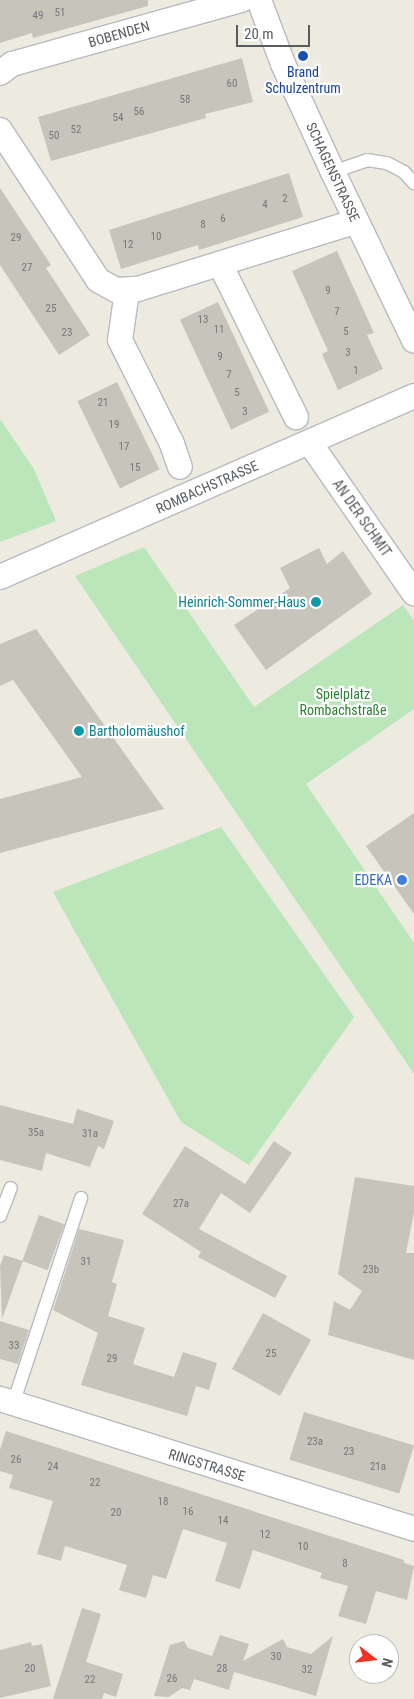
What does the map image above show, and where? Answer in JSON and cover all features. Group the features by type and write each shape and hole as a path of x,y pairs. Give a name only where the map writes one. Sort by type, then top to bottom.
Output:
{"street":[{"name":"BOBENDEN","path":"0,73 12,64 241,0"},
{"name":"SCHAGENSTRASSE","path":"259,0 284,64 333,172 414,340"},
{"path":"0,130 98,280 116,290 127,291 356,222"},
{"path":"220,264 296,417"},
{"path":"127,291 120,340 172,444 180,467"},
{"name":"ROMBACHSTRASSE","path":"0,577 414,396"},
{"name":"AN DER SCHMIT","path":"310,443 414,593"},
{"name":"RINGSTRASSE","path":"7,1402 414,1529"}],"lane":[{"path":"333,172 367,160 386,163 404,172 414,183"},
{"path":"0,1216 11,1188"},
{"path":"7,1402 81,1198"}],"green space":[{"path":"0,419 34,469 56,521 0,542"},
{"name":"Spielplatz Rombachstraße","path":"144,547 254,707 403,605 414,621 414,709 306,784 414,943 414,1074 75,576"},
{"path":"221,827 354,1017 249,1165 181,1122 53,892"}],"building":[{"path":"0,0 148,0 148,6 33,38 32,33 0,43"},
{"path":"242,58 253,102 205,114 206,118 51,161 38,117"},
{"path":"289,173 303,217 199,250 198,245 121,269 109,230"},
{"path":"0,188 51,265 46,268 90,335 59,355 0,265"},
{"path":"337,251 374,333 367,335 383,369 338,390 322,354 328,351 292,271"},
{"path":"218,302 269,412 231,429 180,320"},
{"path":"117,382 160,469 120,488 77,401"},
{"name":"Heinrich-Sommer-Haus","path":"319,548 327,564 343,551 372,594 266,670 234,625 290,588 280,568"},
{"name":"Bartholomäushof","path":"36,629 164,809 0,853 0,799 82,777 13,680 0,686 0,644"},
{"name":"EDEKA","path":"414,813 414,914 366,846"},
{"path":"0,1105 73,1124 77,1109 114,1121 104,1149 98,1146 90,1167 46,1153 42,1171 0,1160"},
{"path":"274,1141 292,1153 250,1213 221,1193 199,1229 287,1276 275,1298 198,1257 201,1252 142,1214 185,1146 245,1184"},
{"path":"355,1177 414,1186 414,1212 406,1253 414,1253 414,1360 328,1335 334,1301 350,1310 362,1291 338,1274"},
{"path":"39,1215 64,1224 48,1270 22,1261"},
{"path":"79,1229 124,1240 112,1282 117,1284 108,1316 145,1328 133,1364 174,1377 183,1352 217,1363 209,1390 196,1386 187,1416 81,1385 98,1333 53,1310"},
{"path":"4,1255 23,1261 2,1319 0,1266"},
{"path":"263,1313 311,1340 280,1396 232,1369"},
{"path":"0,1321 29,1330 18,1364 0,1359"},
{"path":"304,1412 414,1446 399,1493 289,1460"},
{"path":"6,1431 404,1560 404,1563 414,1566 407,1600 376,1591 366,1624 338,1616 348,1586 320,1578 322,1573 253,1550 240,1589 215,1581 227,1543 183,1529 166,1579 153,1575 146,1598 119,1590 127,1565 65,1546 61,1561 37,1554 53,1501 9,1488 13,1475 0,1471 0,1450"},
{"path":"82,1608 101,1614 86,1662 123,1674 116,1697 104,1693 102,1699 53,1699"},
{"path":"220,1635 249,1644 243,1661 283,1639 287,1647 311,1654 333,1636 316,1696 234,1672 229,1690 194,1679 190,1690 182,1688 169,1697 154,1696 170,1645 184,1641 188,1648 212,1656"},
{"path":"31,1642 32,1646 42,1644 51,1686 0,1698 0,1650"}],"place":[{"name":"Brand Schulzentrum","path":"303,56"},
{"name":"Heinrich-Sommer-Haus","path":"316,602"},
{"name":"Bartholomäushof","path":"79,731"},
{"name":"EDEKA","path":"402,880"}]}
